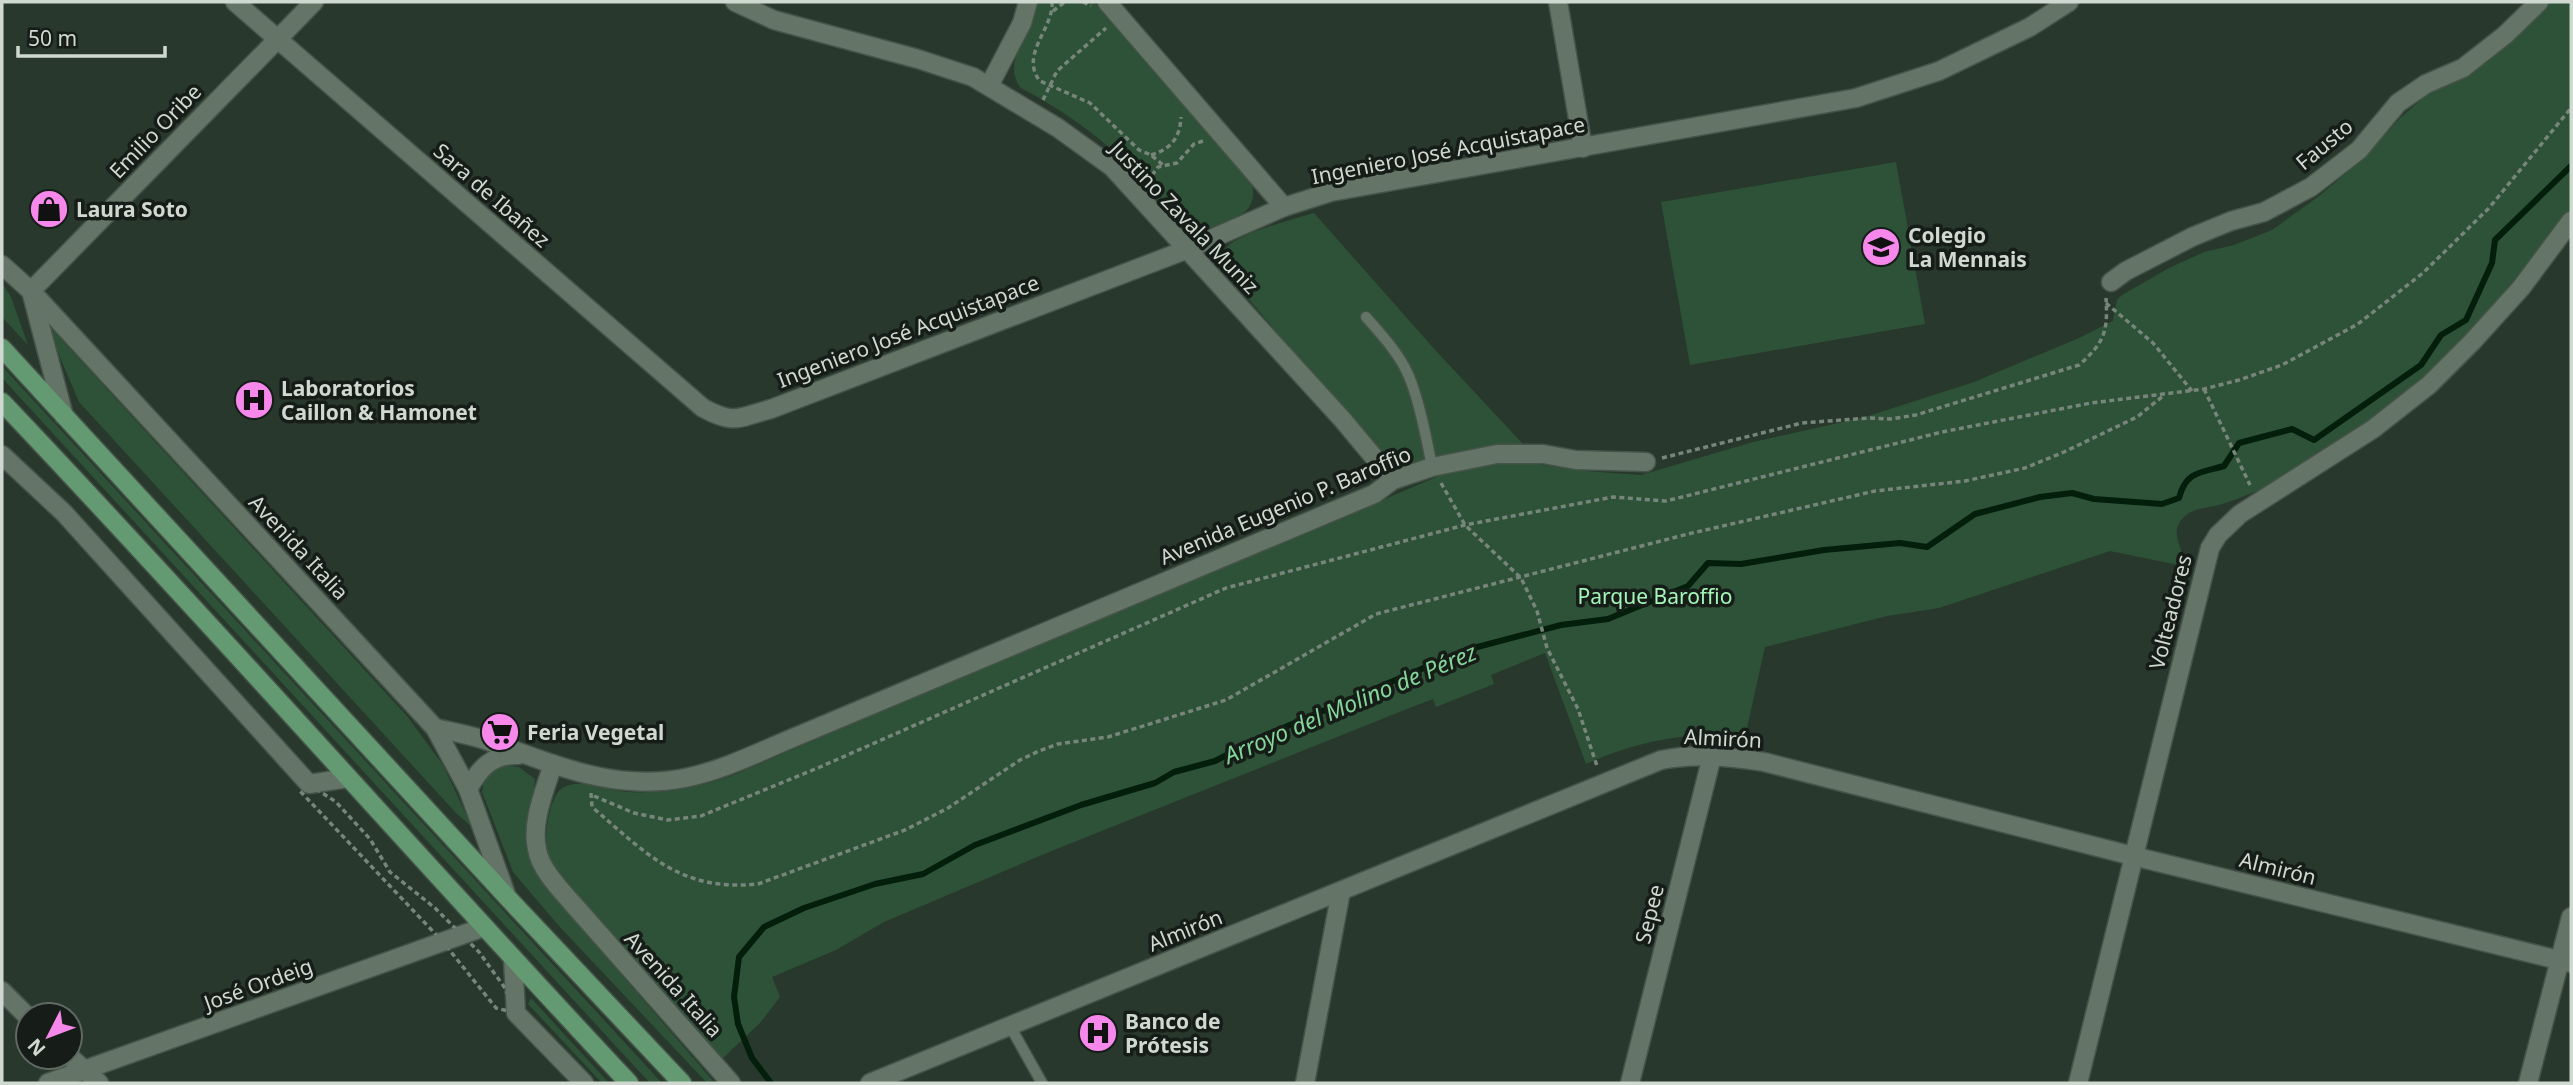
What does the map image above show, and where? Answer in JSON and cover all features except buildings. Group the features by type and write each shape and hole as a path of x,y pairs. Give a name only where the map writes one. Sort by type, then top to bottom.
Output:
{"main road":[{"name":"Avenida Italia","path":"2,348 507,897 682,1083"},
{"path":"2,402 629,1083"}],"street":[{"name":"Sara de Ibañez","path":"234,2 703,408 723,419"},
{"name":"Emilio Oribe","path":"31,291 314,2"},
{"name":"Justino Zavala Muniz","path":"735,2 774,20 918,59 973,77 1037,115 1112,167 1342,419 1392,480"},
{"path":"989,86 1022,23 1028,2"},
{"path":"1107,2 1114,21 1222,133 1284,207"},
{"path":"1558,2 1583,148"},
{"name":"Ingeniero José Acquistapace","path":"723,419 733,420 771,408 1188,248 1284,207 1331,192 1856,98 1939,71 2030,27 2069,2"},
{"name":"Fausto","path":"2111,282 2126,271 2192,237 2231,220 2263,212 2311,187 2359,150 2399,103 2426,84 2463,68 2539,2"},
{"name":"Volteadores","path":"2078,1083 2210,548 2228,524 2373,429 2429,385 2521,288 2571,221"},
{"name":"Avenida Italia","path":"2,265 31,291 435,728 468,789 507,897"},
{"path":"31,291 64,416"},
{"name":"Avenida Eugenio P. Baroffio","path":"435,728 486,740 553,764 593,786 656,782 717,769 1374,494 1392,480 1432,467 1496,454 1544,454 1576,460 1646,462"},
{"path":"2,455 64,513 309,784 348,778"},
{"name":"Avenida Eugenio P. Baroffio","path":"468,789 478,770 494,758 506,755 525,756"},
{"name":"Almirón","path":"870,1083 1661,760 1686,755 1764,762 2133,856 2566,961"},
{"name":"Sepee","path":"1630,1083 1712,756"},
{"name":"Avenida Italia","path":"553,764 537,817 537,852 554,881 573,904 731,1083"},
{"path":"1305,1083 1341,891"},
{"path":"2528,1083 2566,961 2571,917"},
{"name":"José Ordeig","path":"48,1083 484,928"},
{"path":"513,959 516,1013 584,1083"},
{"path":"85,1070 99,1083"}],"lane":[{"path":"1366,317 1391,346 1407,372 1425,432 1432,467"},
{"path":"1010,1026 1042,1083"}],"path":[{"path":"1052,2 1052,11 1033,57 1034,74 1040,81 1090,103 1119,134 1164,166"},
{"path":"1052,11 1065,2"},
{"path":"1037,115 1057,71 1114,21 1083,2"},
{"path":"593,786 635,813 668,820 701,816 1226,588 1465,525 1613,497 1666,501 1942,432 2091,403 2192,391 2239,380 2282,365 2358,324 2423,273 2489,208 2571,108"},
{"path":"1151,155 1169,147 1177,139 1182,118 1179,111"},
{"path":"1138,195 1157,167 1177,163 1195,144 1222,133"},
{"path":"1646,462 1802,423 1890,419 1916,415 2079,365 2096,350 2107,330 2105,297 2111,282"},
{"path":"2106,303 2153,343 2192,391"},
{"path":"2204,389 2259,502"},
{"path":"593,786 592,807 653,859 682,875 706,883 733,886 758,884 905,830 948,808 1020,760 1039,751 1058,744 1108,737 1226,700 1376,614 1688,534 1875,491 1965,481 2025,468 2137,418 2165,394"},
{"path":"1432,467 1465,525 1521,578 1536,611 1547,648 1578,709 1603,784"},
{"path":"309,784 336,802 370,839 390,872 436,908 479,952 505,988 516,1013 496,1008 443,942 300,791 309,784"}],"green space":[{"path":"1037,2 1094,2 1249,178 1253,195 1246,211 1212,227 1197,230 1184,226 1122,158 1073,119 1021,88 1015,78 1014,67"},
{"name":"Parque Baroffio","path":"2546,2 2571,2 2571,214 2468,336 2405,395 2350,435 2286,476 2260,490 2196,510 2184,517 2177,529 2183,566 2110,551 1939,608 1887,616 1765,647 1746,732 1664,739 1586,764 1545,653 1491,675 1494,684 1436,707 1433,699 1417,705 1049,852 884,922 836,950 772,977 780,997 760,1023 720,1061 552,864 547,850 548,819 554,799 564,787 587,784 627,792 654,792 693,787 731,776 1038,643 1460,467 1516,461 1585,471 1641,475 1753,442 1865,417 1974,382 2079,338 2113,321 2117,300 2122,295 2169,268 2204,252 2234,245 2272,230 2319,196 2365,157 2400,118 2430,92"},
{"path":"1896,162 1925,324 1690,365 1661,202"},
{"path":"1314,213 1523,444 1480,450 1403,469 1390,464 1222,268 1222,255 1234,242 1268,227"},
{"path":"2,283 11,297 28,345 2,317"},
{"path":"49,326 407,716 443,765 472,827 456,813 79,402"},
{"path":"2,366 662,1083 650,1083 623,1054 2,378"},
{"path":"503,765 519,767 535,779 528,842 534,867 542,883 715,1083 707,1083 559,926 513,872 482,792 485,775"},
{"path":"531,998 609,1083 602,1083 528,1004"}],"waterway":[{"name":"Arroyo del Molino de Pérez","path":"771,1083 752,1058 738,1024 734,997 739,957 764,927 804,908 875,884 923,874 975,845 1081,805 1155,783 1174,772 1215,761 1264,736 1466,650 1561,625 1608,619 1688,586 1708,563 1741,564 1824,550 1900,543 1927,547 1975,514 2040,497 2072,493 2094,499 2162,504 2179,498 2190,478 2224,466 2239,443 2292,429 2314,440 2421,365 2441,335 2466,320 2492,263 2495,240 2571,166"}],"place":[{"name":"Laura Soto","path":"49,209"},
{"name":"Colegio La Mennais","path":"1881,247"},
{"name":"Laboratorios Caillon & Hamonet","path":"254,400"},
{"name":"Feria Vegetal","path":"500,732"},
{"name":"Banco de Prótesis","path":"1098,1033"}]}
